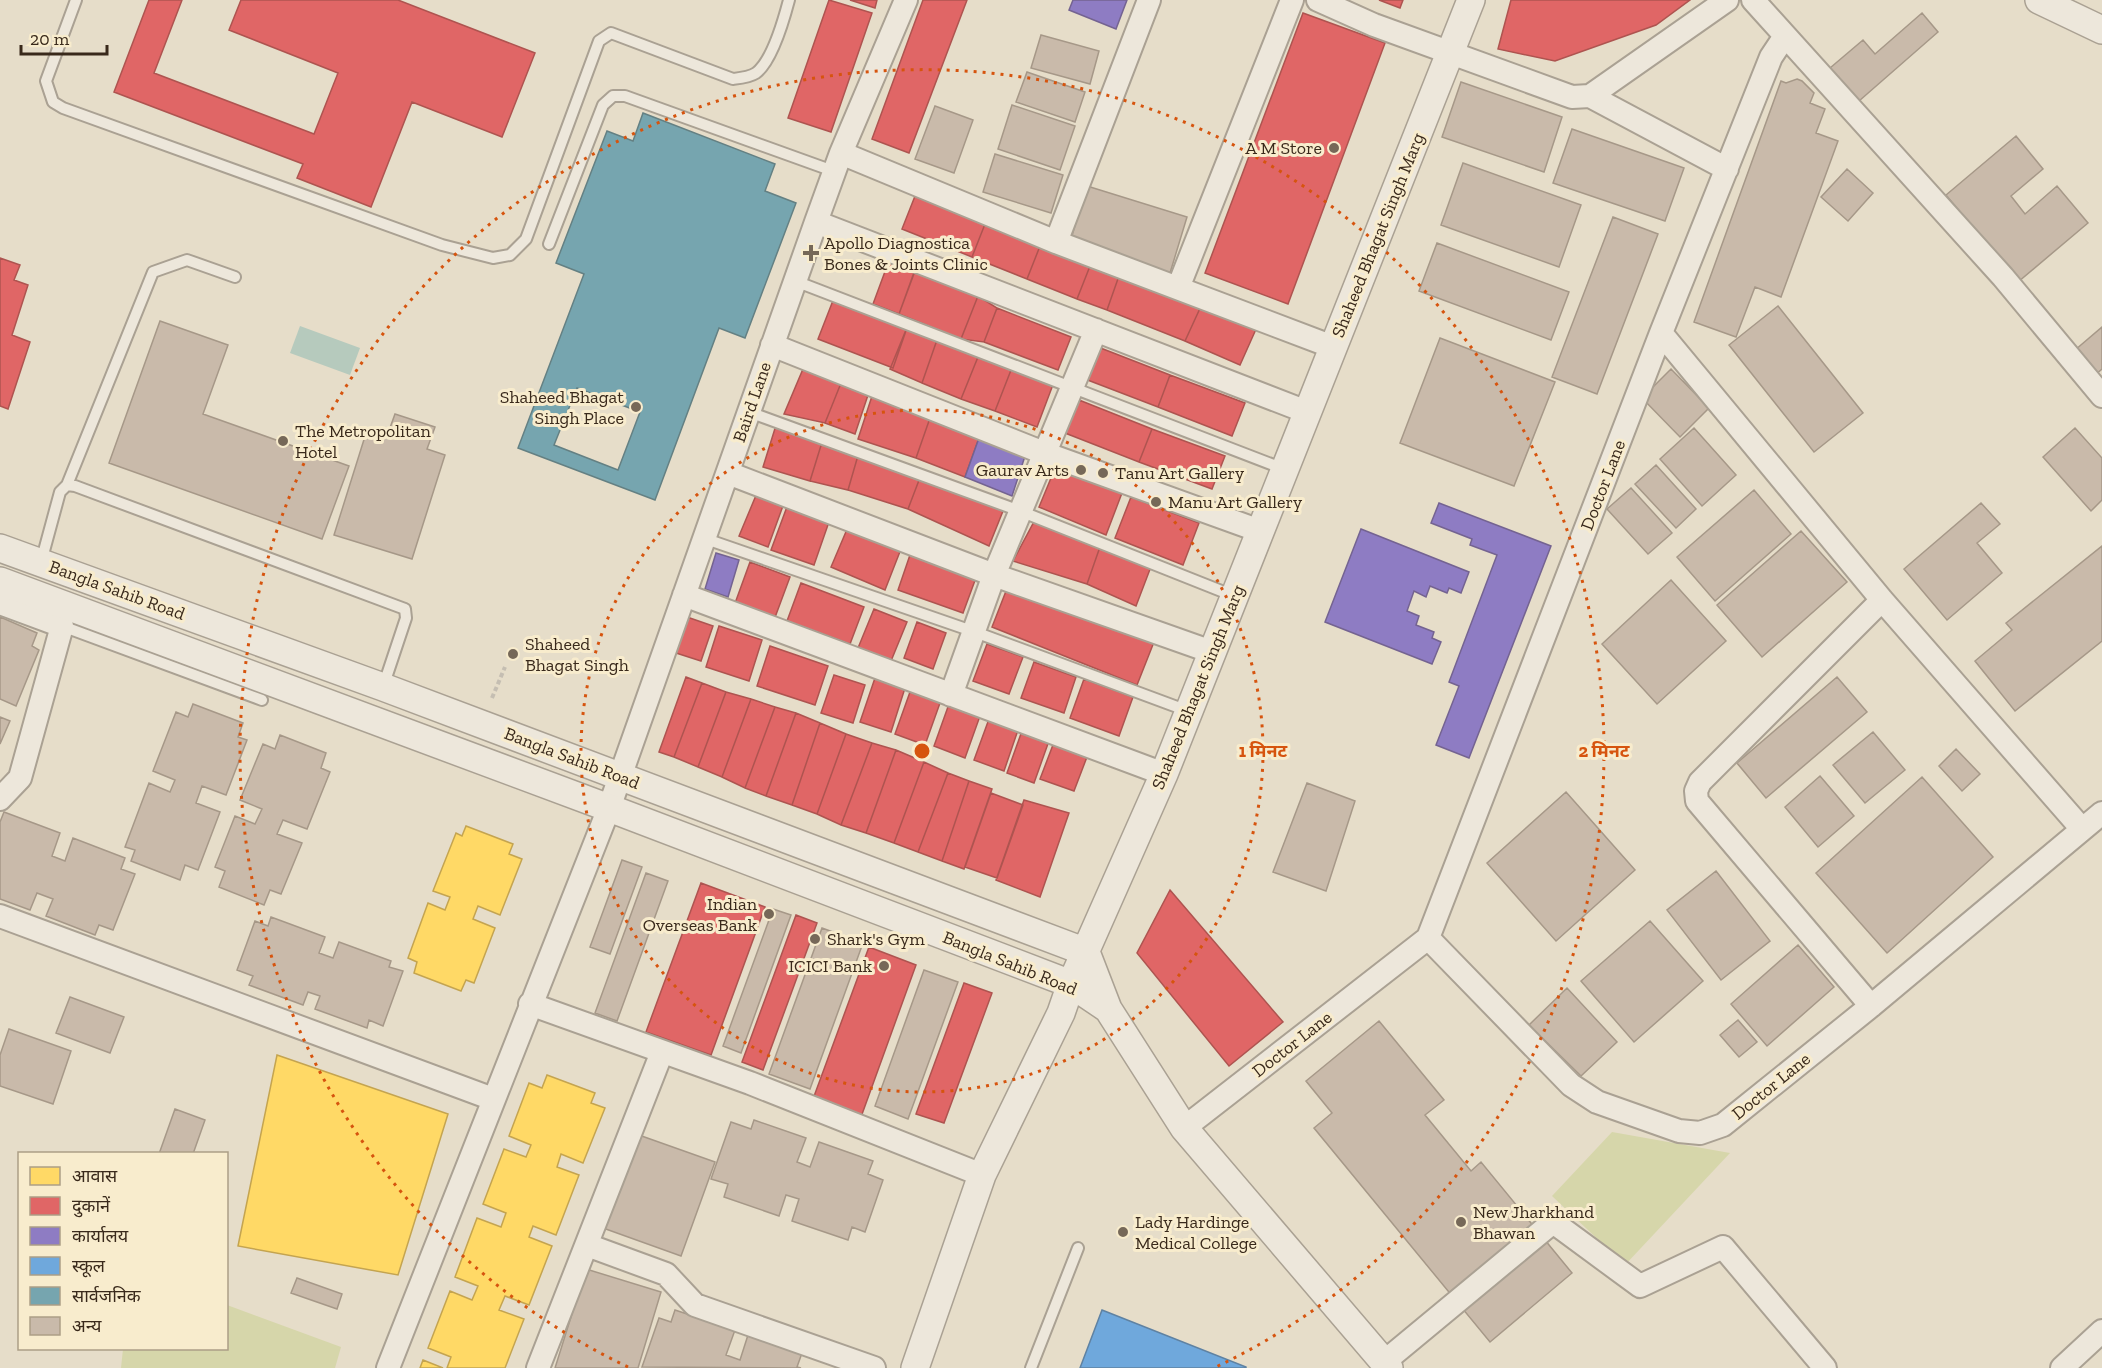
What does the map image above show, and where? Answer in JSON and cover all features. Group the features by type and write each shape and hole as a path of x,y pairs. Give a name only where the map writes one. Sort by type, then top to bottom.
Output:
{"street":[{"name":"Baird Lane","path":"388,1368 609,808 816,222 906,0"},
{"path":"1056,242 1149,0"},
{"path":"1178,288 1292,0"},
{"path":"1318,0 1374,25 1451,51 1551,91 1572,97 1590,96 1727,169"},
{"name":"Shaheed Bhagat Singh Marg","path":"915,1368 982,1175 1061,1013 1071,984 1164,774 1471,0"},
{"path":"1590,96 1727,0"},
{"path":"1753,0 2003,277 2102,396"},
{"path":"2039,0 2102,30"},
{"name":"Doctor Lane","path":"1184,1128 1428,938 1661,333 1771,57 1785,36"},
{"path":"839,162 1333,346"},
{"path":"816,222 1307,412"},
{"path":"951,695 994,575 1096,330"},
{"path":"1661,333 1882,600 2082,829"},
{"path":"772,345 1044,453 1260,531"},
{"path":"728,473 994,575 1212,652"},
{"name":"Bangla Sahib Road","path":"0,548 383,687 1086,952 1107,1009 1184,1128 1386,1365"},
{"name":"Bangla Sahib Road","path":"0,581 609,808 1071,984 1107,1009"},
{"path":"684,595 1164,774"},
{"path":"1871,1006 1697,801 1696,791 1700,782 1882,600"},
{"path":"0,603 62,627 20,778 0,799"},
{"name":"Doctor Lane","path":"1428,938 1571,1085 1597,1102 1679,1131 1700,1133 1723,1125 1871,1006 2102,813"},
{"path":"0,916 493,1099"},
{"path":"530,1004 750,1083 982,1175"},
{"path":"538,1368 662,1052"},
{"path":"1386,1365 1553,1222 1640,1286 1723,1247 1825,1368"},
{"path":"587,1245 666,1274 695,1305 874,1368"},
{"path":"2062,1368 2102,1331"}],"lane":[{"path":"76,0 46,81 53,102 63,108 442,245 493,258 510,255 526,239 599,41 604,36 611,33 733,79 745,77 757,72 778,38 789,0"},
{"path":"549,244 603,105 613,96 625,96 839,162"},
{"path":"41,562 60,492 68,485 153,272 187,260 234,277"},
{"path":"795,281 1285,470"},
{"path":"749,412 1020,512 1235,597"},
{"path":"68,485 405,609 406,618 383,687"},
{"path":"705,539 975,632 1189,711"},
{"path":"62,627 262,700"},
{"path":"1031,1368 1078,1248"}],"path":[{"path":"481,724 505,667"}],"green space":[{"path":"1612,1132 1730,1153 1625,1265 1552,1196"},
{"path":"228,1305 341,1347 335,1368 121,1368 123,1350 228,1350"}],"shaded area":[{"path":"300,326 360,348 350,375 290,353"}],"building: आवास":[{"path":"466,826 513,844 509,854 522,859 500,915 478,906 473,919 495,928 474,983 466,980 461,991 414,973 417,962 408,958 428,903 445,910 450,897 433,891 456,833 462,836"},
{"path":"277,1055 448,1114 398,1275 238,1246"},
{"path":"547,1075 595,1093 591,1103 605,1108 583,1163 561,1154 557,1167 579,1175 556,1235 533,1226 529,1237 552,1246 529,1305 505,1296 499,1310 524,1319 505,1368 447,1368 451,1357 428,1348 450,1291 472,1300 478,1286 455,1277 477,1218 501,1227 506,1213 483,1204 504,1149 526,1157 531,1145 509,1136 529,1083 542,1088"},
{"path":"423,1360 443,1368 420,1368"}],"building: दुकानें":[{"path":"149,0 182,0 154,73 314,134 338,73 229,30 241,0 398,0 535,53 502,137 412,102 371,207 297,178 303,164 114,92"},
{"path":"829,0 872,13 831,132 788,118"},
{"path":"850,0 877,0 875,8"},
{"path":"923,0 967,0 909,153 872,139"},
{"path":"1379,0 1403,0 1400,8"},
{"path":"1511,0 1690,0 1656,25 1555,61 1498,49"},
{"path":"1303,13 1385,43 1288,304 1205,273"},
{"path":"917,191 987,219 972,257 902,229"},
{"path":"987,219 1042,241 1027,279 972,257"},
{"path":"1042,241 1092,261 1077,299 1027,279"},
{"path":"0,258 20,265 14,280 28,285 12,335 30,342 8,409 0,406"},
{"path":"890,258 916,267 899,314 873,304"},
{"path":"1092,261 1120,273 1107,310 1077,299"},
{"path":"915,271 978,296 961,339 899,314"},
{"path":"1120,273 1202,304 1185,341 1107,310"},
{"path":"978,296 997,308 984,342 961,339"},
{"path":"834,298 908,325 893,368 818,339"},
{"path":"1202,304 1257,327 1240,365 1185,341"},
{"path":"997,308 1071,337 1058,370 984,342"},
{"path":"908,325 938,337 922,383 890,369"},
{"path":"938,337 980,352 961,399 922,383"},
{"path":"1098,347 1170,375 1158,407 1085,379"},
{"path":"980,352 1013,365 995,411 961,399"},
{"path":"1013,365 1054,382 1037,427 995,411"},
{"path":"803,369 841,383 825,423 784,414"},
{"path":"1170,375 1245,403 1232,436 1158,407"},
{"path":"841,383 870,389 855,434 825,423"},
{"path":"873,393 930,418 916,458 858,439"},
{"path":"1079,400 1152,429 1139,462 1065,433"},
{"path":"930,418 979,438 965,477 916,458"},
{"path":"777,422 823,439 810,481 763,467"},
{"path":"1152,429 1225,456 1212,489 1139,462"},
{"path":"823,439 859,452 848,490 810,481"},
{"path":"859,452 921,475 908,509 848,490"},
{"path":"1056,466 1122,493 1106,535 1039,507"},
{"path":"921,475 1005,506 989,546 908,509"},
{"path":"757,493 784,503 768,547 739,536"},
{"path":"1131,497 1199,523 1183,565 1115,538"},
{"path":"788,504 830,519 814,565 771,550"},
{"path":"1036,518 1101,544 1087,584 1013,561"},
{"path":"848,527 901,549 885,590 831,567"},
{"path":"1101,544 1152,564 1136,606 1087,584"},
{"path":"911,552 977,575 963,613 898,590"},
{"path":"750,562 790,577 774,620 734,606"},
{"path":"801,583 864,607 850,644 787,621"},
{"path":"1008,586 1154,642 1137,685 992,627"},
{"path":"874,609 907,622 891,661 858,648"},
{"path":"687,617 713,626 701,661 676,653"},
{"path":"917,622 946,633 933,669 904,658"},
{"path":"719,626 762,640 749,681 706,667"},
{"path":"987,644 1023,657 1009,694 973,681"},
{"path":"770,646 828,666 815,705 757,686"},
{"path":"1034,662 1076,677 1064,713 1021,698"},
{"path":"834,675 865,685 853,723 821,713"},
{"path":"686,677 702,683 674,757 659,752"},
{"path":"875,678 905,688 891,732 860,722"},
{"path":"1084,679 1133,697 1119,736 1070,718"},
{"path":"702,683 726,692 698,767 674,757"},
{"path":"726,692 751,699 722,777 698,767"},
{"path":"910,692 940,703 925,745 895,734"},
{"path":"751,699 775,707 745,788 722,777"},
{"path":"949,704 980,716 965,758 934,746"},
{"path":"775,707 796,713 766,796 745,788"},
{"path":"796,713 820,723 792,805 766,796"},
{"path":"989,719 1018,730 1004,771 974,760"},
{"path":"820,723 846,734 817,814 792,805"},
{"path":"1023,728 1050,738 1034,783 1007,773"},
{"path":"846,734 872,743 841,825 817,814"},
{"path":"1056,737 1090,749 1074,791 1040,779"},
{"path":"872,743 896,750 866,833 841,825"},
{"path":"896,750 924,762 894,843 866,833"},
{"path":"924,762 948,773 918,852 894,843"},
{"path":"948,773 969,781 942,861 918,852"},
{"path":"969,781 992,789 964,869 942,861"},
{"path":"991,793 1023,805 997,878 965,867"},
{"path":"1024,800 1069,813 1040,897 996,880"},
{"path":"701,883 765,907 711,1055 646,1032"},
{"path":"1170,890 1283,1022 1229,1066 1137,953"},
{"path":"796,915 817,923 763,1070 742,1062"},
{"path":"869,947 916,965 861,1117 813,1099"},
{"path":"964,983 992,993 944,1123 916,1114"}],"building: कार्यालय":[{"path":"1073,0 1127,0 1116,29 1069,10"},
{"path":"979,438 1026,453 1012,496 965,477"},
{"path":"1439,503 1551,546 1469,758 1436,745 1459,686 1449,682 1497,555 1470,545 1472,539 1431,523"},
{"path":"1361,529 1469,572 1461,593 1449,588 1447,593 1430,586 1426,597 1414,591 1407,611 1419,616 1416,625 1434,632 1432,638 1441,642 1432,664 1325,622"},
{"path":"716,553 739,560 728,597 705,589"}],"building: स्कूल":[{"path":"1102,1310 1246,1367 1246,1368 1080,1368"}],"building: सार्वजनिक":[{"path":"643,113 775,164 765,191 796,203 745,338 719,328 655,500 518,448 584,274 556,263 607,131 633,141","holes":["577,388 640,412 618,470 554,445"]}],"building: अन्य":[{"path":"1922,13 1938,32 1859,101 1830,68 1863,40 1875,54"},
{"path":"1041,35 1099,51 1090,84 1031,68"},
{"path":"1027,72 1085,92 1075,122 1016,102"},
{"path":"1797,79 1814,93 1810,103 1825,109 1816,133 1838,141 1781,297 1755,287 1736,337 1694,322 1781,81 1786,83"},
{"path":"1461,82 1562,117 1544,172 1442,137"},
{"path":"1012,105 1075,126 1060,170 998,149"},
{"path":"935,106 973,120 954,173 915,159"},
{"path":"1572,129 1684,168 1665,221 1553,183"},
{"path":"2016,136 2043,169 2011,196 2025,214 2057,186 2088,223 2018,282 1946,195"},
{"path":"995,154 1063,175 1051,213 983,192"},
{"path":"1463,163 1581,205 1559,267 1441,225"},
{"path":"1847,169 1873,193 1848,221 1821,197"},
{"path":"1087,186 1187,217 1170,273 1070,242"},
{"path":"1613,217 1658,234 1597,394 1552,377"},
{"path":"1437,243 1569,292 1551,340 1419,291"},
{"path":"1778,306 1863,413 1814,452 1729,345"},
{"path":"160,321 228,345 203,414 349,466 322,539 109,463"},
{"path":"2102,327 2102,369 2095,375 2075,350"},
{"path":"1440,338 1555,382 1514,486 1400,443"},
{"path":"1671,369 1709,408 1680,437 1642,398"},
{"path":"395,414 435,427 427,449 445,455 412,559 334,535 367,430 387,436"},
{"path":"1694,428 1736,475 1702,506 1660,459"},
{"path":"2075,428 2102,458 2102,500 2091,511 2043,457"},
{"path":"1656,465 1696,509 1676,528 1635,484"},
{"path":"1631,488 1672,533 1648,554 1607,509"},
{"path":"1754,490 1791,534 1715,601 1677,557"},
{"path":"1981,503 2000,524 1977,543 2002,573 1947,620 1904,569"},
{"path":"1801,531 1847,582 1762,657 1717,605"},
{"path":"2102,546 2102,641 2015,711 1975,661 2012,630 2006,623"},
{"path":"1671,580 1726,641 1657,704 1602,644"},
{"path":"0,617 37,633 32,646 39,650 16,706 0,699"},
{"path":"1837,677 1867,712 1766,798 1737,763"},
{"path":"193,704 243,723 238,737 247,740 226,795 202,786 196,803 220,812 198,870 185,865 180,880 131,861 135,850 125,847 149,783 170,792 175,780 153,771 176,712 188,717"},
{"path":"0,717 10,721 0,744"},
{"path":"1873,732 1905,770 1865,803 1833,765"},
{"path":"280,735 326,753 321,768 330,772 307,829 283,820 277,834 302,843 281,894 270,890 264,905 219,887 225,871 215,867 235,816 255,824 262,809 240,800 263,744 275,749"},
{"path":"1956,749 1980,774 1962,791 1939,766"},
{"path":"1820,776 1854,816 1818,847 1785,807"},
{"path":"1922,777 1993,857 1887,953 1816,873"},
{"path":"1307,783 1355,801 1326,891 1273,872"},
{"path":"1566,792 1635,870 1556,941 1487,863"},
{"path":"4,812 60,833 52,856 65,861 73,838 125,858 121,869 135,874 113,930 99,925 95,935 46,916 53,899 37,893 30,910 0,899 0,822"},
{"path":"622,860 642,867 610,954 590,947"},
{"path":"1716,871 1770,941 1721,980 1667,910"},
{"path":"646,873 668,881 617,1021 595,1013"},
{"path":"773,909 791,915 741,1053 723,1046"},
{"path":"271,917 325,937 319,953 333,958 339,942 391,961 389,967 403,971 383,1026 369,1020 367,1028 315,1009 320,996 308,992 303,1005 249,985 253,976 237,970 255,921 268,926"},
{"path":"1650,921 1703,981 1634,1042 1581,981"},
{"path":"822,928 863,943 810,1089 769,1074"},
{"path":"1798,945 1834,987 1767,1046 1731,1004"},
{"path":"924,970 958,982 908,1119 875,1106"},
{"path":"1567,988 1617,1042 1581,1076 1529,1025"},
{"path":"70,997 124,1017 110,1053 56,1033"},
{"path":"1738,1020 1757,1042 1739,1057 1720,1035"},
{"name":"New Jharkhand Bhawan","path":"1379,1021 1444,1100 1425,1115 1471,1171 1481,1162 1572,1273 1490,1342 1314,1128 1332,1113 1306,1081"},
{"path":"9,1029 71,1051 53,1104 0,1086 0,1055"},
{"path":"175,1109 205,1120 194,1152 160,1152"},
{"path":"754,1120 806,1138 797,1162 810,1167 819,1142 873,1161 868,1174 883,1180 865,1232 852,1227 848,1240 792,1221 799,1199 786,1195 779,1216 724,1197 728,1184 711,1179 731,1122 751,1129"},
{"path":"636,1134 715,1162 681,1256 603,1228"},
{"path":"586,1269 661,1292 638,1368 555,1368"},
{"path":"297,1278 342,1294 337,1309 291,1293"},
{"path":"675,1310 735,1330 726,1355 740,1360 748,1335 802,1353 797,1367 801,1368 642,1367 659,1318 671,1322"}],"place":[{"name":"A M Store","path":"1334,148"},
{"name":"Apollo Diagnostica Bones & Joints Clinic","path":"811,253"},
{"name":"Shaheed Bhagat Singh Place","path":"636,407"},
{"name":"The Metropolitan Hotel","path":"283,441"},
{"name":"Gaurav Arts","path":"1081,470"},
{"name":"Tanu Art Gallery","path":"1103,473"},
{"name":"Manu Art Gallery","path":"1156,502"},
{"name":"Shaheed Bhagat Singh","path":"513,654"},
{"name":"Indian Overseas Bank","path":"769,914"},
{"name":"Shark's Gym","path":"815,939"},
{"name":"ICICI Bank","path":"884,966"},
{"name":"New Jharkhand Bhawan","path":"1461,1222"},
{"name":"Lady Hardinge Medical College","path":"1123,1232"}]}
